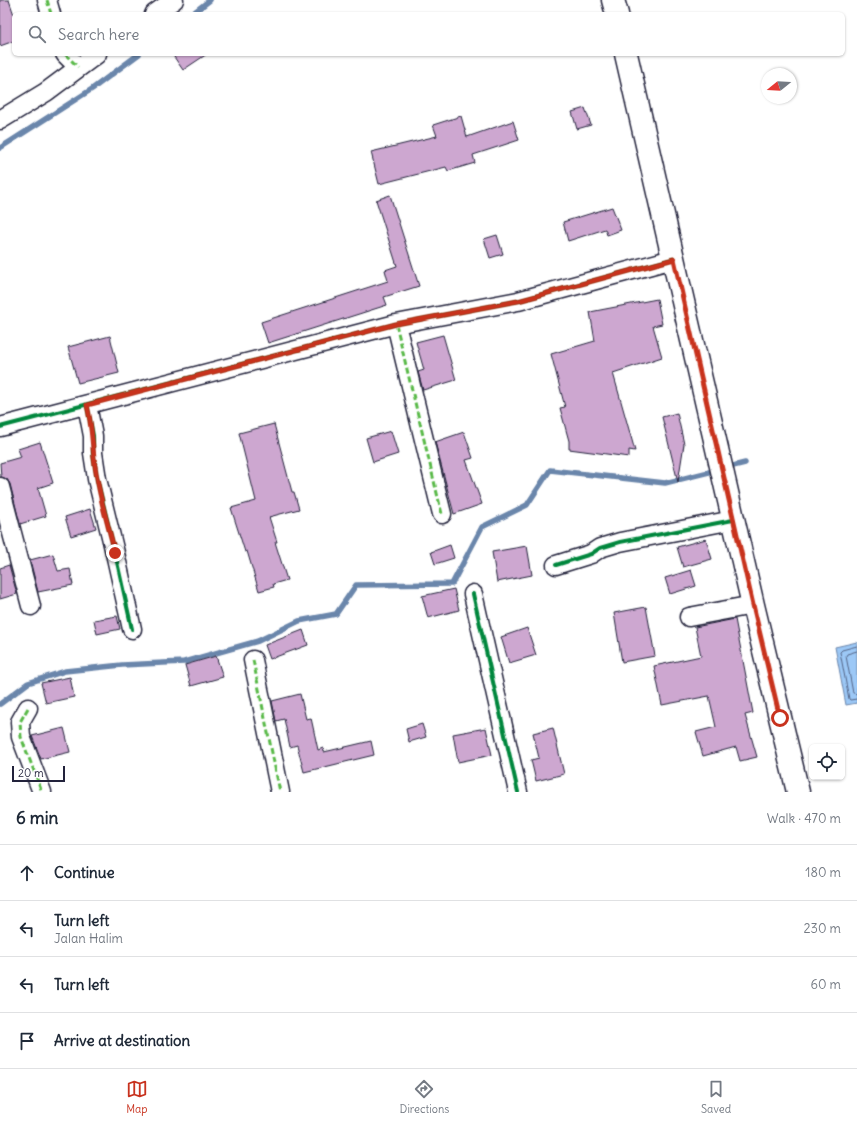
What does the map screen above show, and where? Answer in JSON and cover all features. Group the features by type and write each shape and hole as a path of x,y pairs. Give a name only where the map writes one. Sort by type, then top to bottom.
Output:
{"main road":[{"path":"613,0 616,12"},
{"path":"626,56 718,456 798,792"}],"street":[{"path":"47,0 50,12"},
{"path":"157,12 174,0"},
{"path":"67,56 78,67"},
{"path":"0,120 46,92 94,56"},
{"path":"0,427 396,324 518,301 674,259"},
{"path":"396,324 442,514"},
{"path":"87,405 93,436 93,453 97,479 132,629"},
{"path":"0,487 31,606"},
{"path":"556,565 591,554 600,548 620,542 733,520"},
{"path":"473,594 518,792"},
{"path":"689,617 753,605"},
{"path":"253,660 280,792"},
{"path":"28,708 20,722 22,737 42,792"}],"water":[{"path":"857,642 857,703 846,705 835,647"}],"building":[{"path":"0,0 9,0 13,12 12,42 0,46"},
{"path":"173,56 204,56 183,70"},
{"path":"585,108 591,125 577,129 572,112"},
{"path":"461,116 467,137 513,121 519,140 473,155 475,163 448,171 446,167 379,184 371,152 437,136 433,125"},
{"path":"390,195 419,286 384,297 387,305 268,343 261,322 388,281 385,270 397,266 376,200"},
{"path":"612,207 621,230 607,235 605,229 568,241 563,222"},
{"path":"497,235 503,254 490,258 484,239"},
{"path":"657,299 662,324 653,326 662,357 613,373 635,451 629,450 629,457 569,449 569,441 560,408 565,407 551,354 595,341 590,312"},
{"path":"443,335 456,380 423,390 418,372 424,370 416,342"},
{"path":"110,336 119,373 78,383 68,347"},
{"path":"677,413 684,444 678,482 662,417"},
{"path":"274,424 292,492 294,492 299,509 269,517 287,580 273,584 274,587 259,591 247,551 245,552 231,508 256,501 239,433"},
{"path":"391,431 398,454 373,462 366,438"},
{"path":"464,432 473,458 466,460 482,504 454,514 435,442"},
{"path":"40,442 53,483 38,488 46,516 20,524 10,484 7,479 1,477 0,463 21,457 18,449"},
{"path":"90,509 96,528 71,536 65,517"},
{"path":"706,539 712,559 683,567 677,547"},
{"path":"450,545 454,558 435,564 431,552"},
{"path":"527,546 532,575 497,582 492,552"},
{"path":"53,554 58,571 70,569 73,585 38,592 30,560"},
{"path":"9,565 17,594 0,599 0,568"},
{"path":"691,570 696,586 670,594 665,578"},
{"path":"454,589 459,610 428,618 422,596"},
{"path":"646,607 655,656 622,662 614,613"},
{"path":"117,616 120,629 97,634 94,620"},
{"path":"735,619 753,713 745,715 757,757 740,761 736,747 703,756 696,732 716,727 709,696 662,705 654,666 701,656 695,627"},
{"path":"527,628 536,655 509,663 501,637"},
{"path":"303,630 308,645 270,659 265,645"},
{"path":"216,656 223,677 191,686 185,665"},
{"path":"70,677 74,697 46,703 41,683"},
{"path":"300,694 306,719 311,718 318,750 323,748 324,752 371,741 374,755 304,772 297,745 290,747 284,719 276,721 272,701"},
{"path":"422,724 426,737 409,742 406,729"},
{"path":"64,728 70,752 41,759 32,736"},
{"path":"486,728 492,755 458,762 453,734"},
{"path":"553,728 564,774 536,781 531,760 539,758 533,733"}],"waterway":[{"path":"195,12 210,0"},
{"path":"0,148 92,89 136,56"},
{"path":"725,468 745,463"},
{"path":"0,704 28,683 65,671 122,665 184,662 258,641 299,621 336,614 356,585 452,584 482,527 527,505 550,470 665,483 717,470"}],"marked path":[{"path":"47,0 50,12"},
{"path":"67,56 78,67"},
{"path":"396,324 442,514"},
{"path":"253,660 280,792"},
{"path":"28,708 20,722 21,737 42,792"}],"cycle path":[{"path":"0,427 396,324 518,301 673,259"},
{"path":"87,405 93,436 93,453 97,479 132,629"},
{"path":"556,565 591,554 600,548 620,542 733,520"},
{"path":"473,594 518,792"}],"route":[{"path":"115,553 97,479 93,453 93,436 87,405 396,324 518,301 674,259 718,456 780,718"}]}
